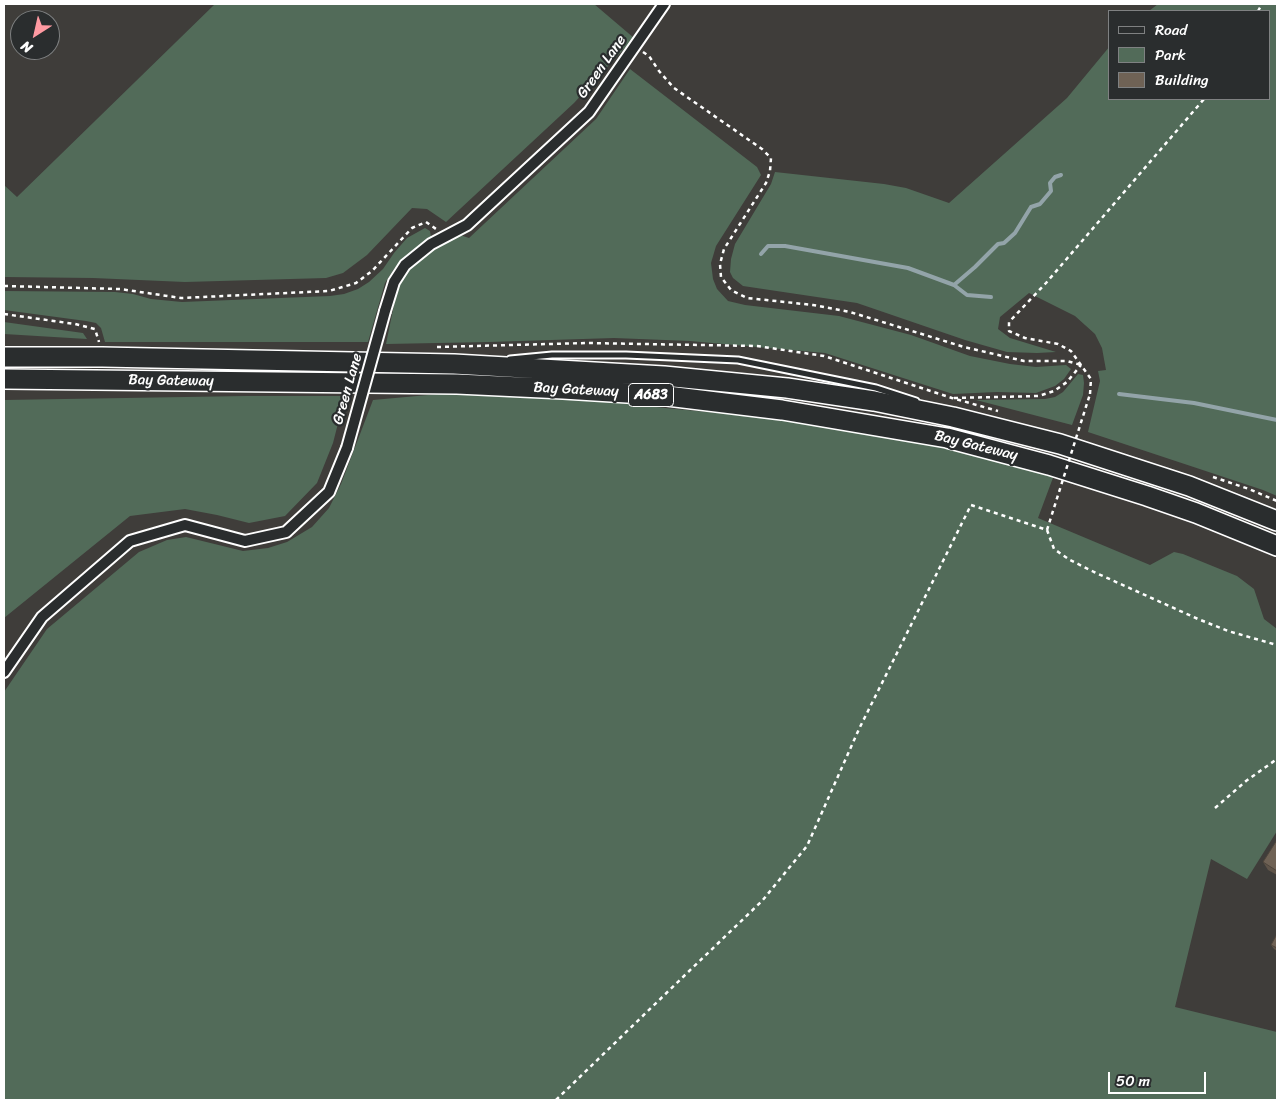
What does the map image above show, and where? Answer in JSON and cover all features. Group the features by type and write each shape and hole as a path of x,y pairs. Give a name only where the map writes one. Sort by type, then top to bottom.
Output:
{"highway":[{"name":"Bay Gateway","path":"4,357 102,357 454,364 664,376 788,388 874,401 953,417 1060,444 1189,486 1277,521"},
{"name":"Bay Gateway","path":"4,379 476,385 659,395 782,410 947,438 1049,464 1095,478 1220,522 1277,546"}],"street":[{"name":"Green Lane","path":"4,672 42,617 130,541 184,525 245,541 286,532 329,492 347,448 394,282 405,265 431,244 467,225 589,112 664,4"}],"lane":[{"path":"503,359 552,355 626,355 738,360 876,388 922,402"},
{"path":"454,364 493,360"},
{"path":"940,408 1060,444"}],"path":[{"path":"635,46 649,56 659,72 674,88 771,158 770,171 766,183 724,249 720,264 722,278 730,290 747,298 813,305 850,312 964,347 1024,361 1067,361 1081,365"},
{"path":"1203,100 1035,296 1009,322 1009,331 1024,338 1058,344 1071,351 1091,378 1090,394 1047,530 1054,549 1070,560 1094,572 1206,622 1228,631 1277,645"},
{"path":"4,286 120,288 181,298 329,291 356,283 372,271 412,228 426,222 444,236"},
{"path":"4,314 75,324 95,329 101,346"},
{"path":"952,398 1039,396 1054,391 1067,382 1081,365"},
{"path":"556,1100 762,901 807,846 859,729 971,505 1047,530"},
{"path":"1215,808 1246,781 1277,759"}],"green space":[{"path":"215,4 594,4 634,38 574,103 446,222 427,209 412,208 367,255 343,273 326,278 185,282 4,277 4,185 17,197"},
{"path":"1158,4 1277,4 1277,496 1088,432 1100,381 1098,371 1106,370 1102,348 1095,334 1075,316 1029,293 1000,317 998,329 1010,338 1056,352 1007,352 965,340 857,303 743,286 733,278 730,272 735,244 771,184 775,172 884,184 906,188 949,203 1067,98 1108,48 1108,100 1271,100 1271,10 1150,10"},
{"path":"630,69 757,167 761,175 716,246 711,263 713,279 717,289 728,301 745,305 839,316 911,335 970,356 1010,364 1036,367 1066,365 1071,369 1064,379 1055,386 1036,393 953,394 825,353 690,341 614,338 386,344 397,290 407,271 444,241 460,235 469,238 596,119"},
{"path":"425,228 430,231 431,237 404,257 385,283 368,342 105,342 101,328 96,323 4,310 4,291 115,292 151,299 182,302 344,294 358,289 369,282 383,269 407,238"},
{"path":"4,322 83,333 87,339 4,334"},
{"path":"1078,374 1083,375 1083,395 1072,425 976,400 1045,399 1055,397 1063,392"},
{"path":"439,394 509,394 588,399 729,414 795,422 973,452 1054,475 1038,518 1150,565 1174,552 1183,554 1237,576 1254,589 1264,619 1277,629 1277,831 1247,879 1211,859 1175,1007 1277,1032 1277,1100 4,1100 4,692 47,629 139,552 167,540 186,537 243,551 268,548 287,542 312,527 329,508 341,484 373,400"},
{"path":"345,396 333,443 317,483 285,516 249,523 185,509 130,516 4,618 4,400"}],"building":[{"path":"1277,840 1277,871 1263,862"},
{"path":"1277,934 1277,948 1271,945"}],"waterway":[{"path":"761,254 768,246 785,246 908,268 954,285 998,244 1004,243 1015,233 1031,207 1040,204 1051,191 1050,183 1055,177 1061,175"},
{"path":"954,285 967,295 991,297"},
{"path":"1119,394 1194,403 1277,420"}]}
